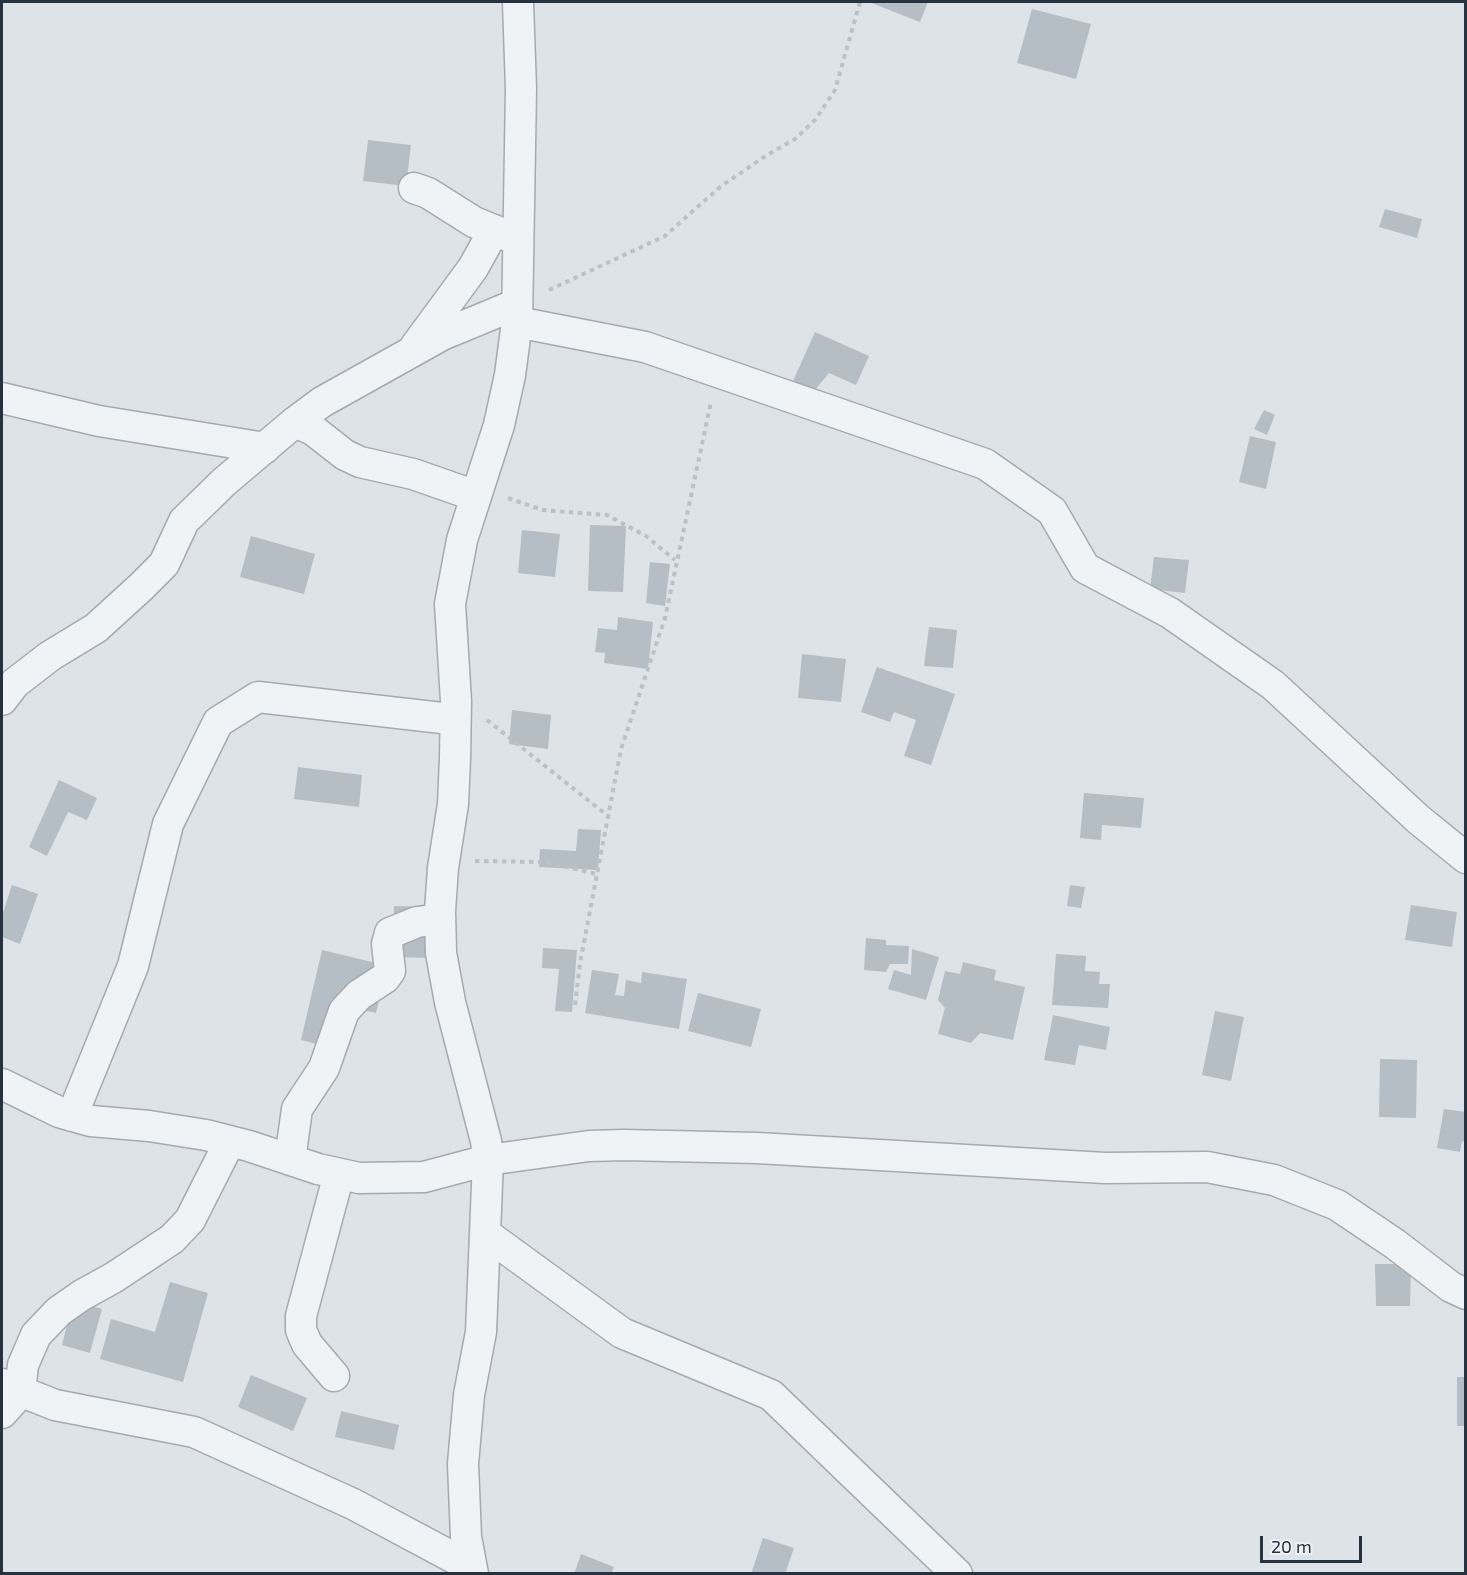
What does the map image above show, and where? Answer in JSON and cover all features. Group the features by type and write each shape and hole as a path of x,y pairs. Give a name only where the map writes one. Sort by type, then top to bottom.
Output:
{"street":[{"path":"472,1570 466,1537 463,1464 470,1395 481,1332 488,1160 486,1141 450,1002 441,953 440,919 444,862 453,804 449,709 450,604 462,540 499,425 510,375 517,313 506,236 521,88 518,2"},
{"path":"414,188 506,236"},
{"path":"410,353 472,268 506,236"},
{"path":"2,700 15,683 96,627 141,587 164,564 184,521 224,482 295,422 322,402 442,335 517,313 645,347 985,465 1052,511 1085,568 1170,613 1273,685 1418,819 1466,858"},
{"path":"2,398 99,421 265,448"},
{"path":"295,422 313,430 345,455 360,462 413,474 477,494"},
{"path":"72,1116 133,966 168,824 218,722 258,698 449,709"},
{"path":"290,1160 292,1126 297,1109 324,1068 344,1011 359,995 385,978 390,971 387,944 390,933 417,922 440,919"},
{"path":"2,1084 72,1116 91,1121 149,1126 230,1141 359,1178 424,1177 488,1160 578,1147 624,1145 757,1148 1105,1168 1207,1167 1274,1180 1337,1205 1395,1244 1451,1287 1466,1294"},
{"path":"230,1141 190,1220 172,1239 59,1311 36,1335 8,1397 195,1432 353,1504 472,1570"},
{"path":"334,1376 308,1344 301,1330 300,1316 339,1174"},
{"path":"486,1234 622,1333 771,1395 957,1574"}],"path":[{"path":"517,313 664,236 720,187 766,155 795,139 815,120 835,90 860,2"},
{"path":"575,1005 596,874 621,749 665,618 718,373"},
{"path":"477,494 506,498 542,510 607,515 646,536 676,561"},
{"path":"449,709 474,711 527,750 562,782 608,816"},
{"path":"444,862 546,862 596,874"}],"building":[{"path":"869,2 928,2 920,22"},
{"path":"1032,9 1091,24 1076,79 1017,63"},
{"path":"368,140 411,145 406,186 363,181"},
{"path":"1385,209 1422,219 1417,238 1379,227"},
{"path":"815,332 869,356 856,385 829,373 814,391 793,381"},
{"path":"1264,410 1275,415 1267,435 1254,429"},
{"path":"1250,436 1276,442 1266,489 1239,482"},
{"path":"590,525 626,526 623,592 588,591"},
{"path":"522,530 560,534 555,577 518,573"},
{"path":"251,536 315,554 304,594 240,577"},
{"path":"1154,557 1189,560 1185,593 1150,589"},
{"path":"650,562 670,564 665,606 646,603"},
{"path":"618,617 653,622 648,669 604,663 605,653 595,652 598,628 617,630"},
{"path":"929,627 957,630 953,668 924,666"},
{"path":"802,654 846,659 841,702 798,698"},
{"path":"877,667 955,694 931,765 904,756 916,720 894,712 890,722 861,712"},
{"path":"512,710 551,715 548,749 509,744"},
{"path":"298,767 362,775 359,807 294,799"},
{"path":"59,780 97,798 87,820 68,812 47,856 29,847"},
{"path":"1084,793 1144,798 1141,828 1102,825 1101,840 1080,838"},
{"path":"578,829 601,830 598,870 539,867 540,849 576,851"},
{"path":"12,885 38,894 20,944 2,937 2,916"},
{"path":"1070,885 1085,887 1081,908 1067,906"},
{"path":"1411,905 1457,912 1452,947 1405,940"},
{"path":"394,906 434,907 433,958 393,957"},
{"path":"866,938 886,940 886,945 909,946 908,964 890,964 886,972 864,970"},
{"path":"543,948 577,950 572,1012 555,1011 559,969 542,968"},
{"path":"912,949 939,957 926,1000 888,989 894,970 911,975"},
{"path":"322,950 401,969 383,984 376,1013 342,1005 332,1048 301,1040"},
{"path":"1056,954 1086,956 1085,971 1100,972 1099,984 1110,984 1108,1008 1052,1005"},
{"path":"963,962 996,970 994,980 1025,987 1013,1040 980,1033 971,1043 938,1034 945,1008 938,1000 945,971 960,974"},
{"path":"592,970 619,974 615,995 624,996 626,980 641,983 642,972 687,979 679,1029 585,1013"},
{"path":"698,993 761,1009 751,1047 688,1031"},
{"path":"1215,1011 1244,1017 1231,1081 1202,1075"},
{"path":"1053,1015 1110,1027 1106,1050 1079,1045 1075,1065 1044,1060"},
{"path":"1380,1059 1417,1060 1416,1118 1379,1117"},
{"path":"1444,1109 1466,1112 1466,1142 1462,1141 1460,1152 1437,1148"},
{"path":"1375,1264 1411,1264 1410,1306 1376,1306"},
{"path":"170,1282 208,1293 183,1382 100,1359 111,1319 155,1332"},
{"path":"73,1301 102,1309 90,1353 62,1345"},
{"path":"251,1375 307,1398 293,1431 238,1407"},
{"path":"1457,1377 1466,1377 1466,1426 1457,1426"},
{"path":"341,1411 399,1425 394,1450 335,1437"},
{"path":"763,1538 794,1548 785,1574 751,1574"},
{"path":"581,1554 614,1567 611,1574 574,1574"}]}
